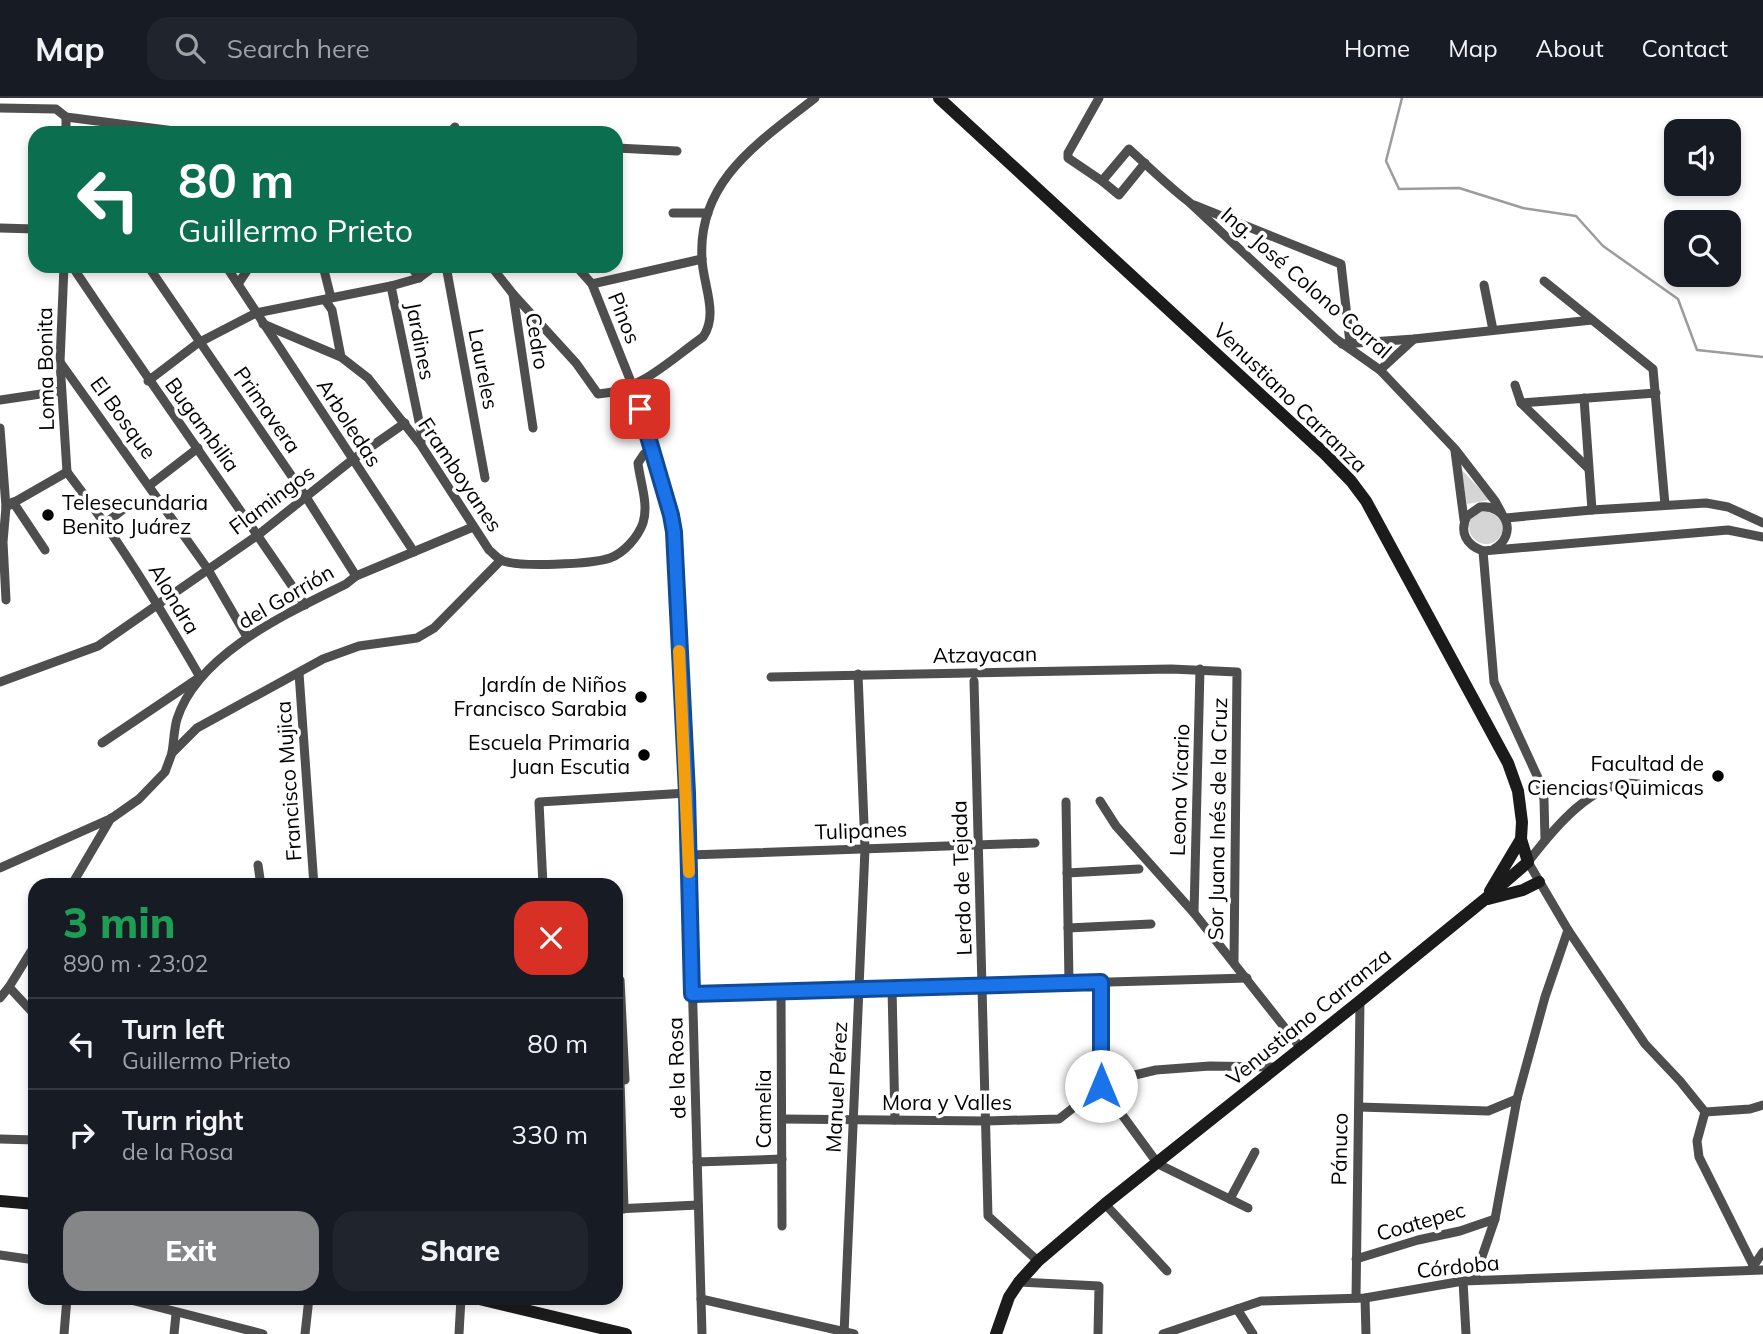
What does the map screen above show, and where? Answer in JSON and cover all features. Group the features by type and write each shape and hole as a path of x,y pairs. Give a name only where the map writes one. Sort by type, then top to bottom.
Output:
{"main road":[{"name":"Venustiano Carranza","path":"939,98 1351,481 1366,501 1508,763 1518,791 1522,821 1521,839 1528,862 1038,1261 1018,1282 1006,1304 996,1334"},
{"name":"Venustiano Carranza","path":"1484,900 1521,839"},
{"path":"1484,900 1523,890 1539,882"},
{"path":"0,1201 28,1203"},
{"path":"503,1305 626,1334"}],"street":[{"path":"513,294 576,363 598,394 611,394 633,387 702,337 710,327 702,241 708,213 723,179 742,157 815,98"},
{"path":"1099,98 1068,153 1068,158 1119,195 1145,163"},
{"path":"0,108 56,109 66,117 111,126"},
{"path":"66,117 66,126"},
{"path":"623,148 677,151"},
{"name":"Ing. José Colono Corral","path":"1102,181 1129,149 1346,344 1380,370 1455,449 1503,515"},
{"path":"1189,202 1341,264 1346,344 1592,320"},
{"path":"673,213 708,213"},
{"path":"0,228 28,229"},
{"path":"592,284 702,259"},
{"name":"Loma Bonita","path":"64,273 60,362 67,472"},
{"name":"Bugambilia","path":"77,273 148,381 198,448 305,604"},
{"name":"Primavera","path":"153,273 306,497 356,576"},
{"path":"231,273 256,313"},
{"path":"238,284 245,273"},
{"path":"324,273 341,357"},
{"path":"416,273 419,278"},
{"path":"148,381 198,343 256,313 391,286 419,278 426,273"},
{"name":"Laureles","path":"447,273 485,478"},
{"name":"Cedro","path":"496,273 513,294 533,428"},
{"name":"Pinos","path":"583,273 592,284 633,387"},
{"path":"1544,281 1653,369 1665,505"},
{"path":"1484,285 1493,330"},
{"name":"Jardines","path":"391,286 421,431 421,445"},
{"name":"Arboledas","path":"256,313 414,551"},
{"name":"Framboyanes","path":"263,324 341,357 368,378 421,445 489,550 501,560 518,564 587,562 610,558 623,550 637,535 643,522 645,508 638,463 644,454 653,452"},
{"path":"1380,370 1414,339"},
{"name":"El Bosque","path":"60,362 207,568 247,637"},
{"path":"1515,385 1521,402 1588,468"},
{"name":"de la Rosa","path":"633,387 674,532 687,793 702,1334"},
{"path":"0,400 61,391"},
{"path":"1521,402 1656,393"},
{"path":"1584,398 1592,510"},
{"name":"Flamingos","path":"0,682 98,646 258,535 352,460 405,423"},
{"path":"0,428 2,494 45,550"},
{"path":"150,485 198,448"},
{"path":"1455,449 1464,532 1468,542 1483,551 1728,530 1763,537"},
{"path":"9,504 67,472"},
{"name":"Alondra","path":"67,472 106,523 159,604 200,677"},
{"path":"106,523 131,503"},
{"path":"1503,515 1706,503 1728,507 1763,523"},
{"path":"6,600 3,542 9,504"},
{"path":"1464,521 1470,512 1480,507 1490,506 1503,515 1508,527 1507,536 1502,544 1494,549"},
{"name":"del Gorrión","path":"172,753 177,719 200,677 247,637 356,576 473,527"},
{"path":"1483,551 1494,682 1539,780 1544,799 1545,840"},
{"path":"0,868 112,818 139,799 165,772 172,753 197,728 323,659 359,646 417,638 434,628 501,560"},
{"name":"Atzayacan","path":"771,677 1200,669"},
{"name":"Leona Vicario","path":"1194,913 1200,669"},
{"name":"Sor Juana Inés de la Cruz","path":"1200,669 1237,672 1234,961"},
{"name":"Francisco Mujica","path":"299,673 313,878"},
{"name":"Manuel Pérez","path":"847,1333 865,849 858,674"},
{"path":"102,743 200,677"},
{"name":"Lerdo de Tejada","path":"974,681 988,1216 1038,1261"},
{"path":"1528,862 1545,840 1593,795 1610,787 1637,784 1654,790"},
{"path":"543,878 539,802 687,793"},
{"path":"1066,802 1069,983"},
{"path":"1100,802 1116,826 1234,961 1300,1047"},
{"path":"76,878 112,818"},
{"name":"Tulipanes","path":"689,855 1035,843"},
{"name":"Venustiano Carranza","path":"1528,862 1568,930 1645,1044 1705,1112"},
{"path":"258,865 260,878"},
{"path":"1067,873 1139,869"},
{"path":"1068,928 1151,924"},
{"path":"1474,1280 1496,1219 1517,1098 1545,997 1568,930"},
{"path":"0,998 28,957"},
{"path":"692,994 1247,978"},
{"path":"1101,982 1101,1084 1158,1164 1248,1208"},
{"path":"9,988 28,1008"},
{"path":"892,988 895,1121"},
{"name":"Camelia","path":"781,991 782,1226"},
{"name":"Pánuco","path":"1360,1001 1356,1259 1366,1334"},
{"path":"1101,1084 1156,1070 1210,1066 1275,1067"},
{"name":"Mora y Valles","path":"782,1119 1059,1119 1101,1084"},
{"path":"1359,1107 1488,1111 1517,1098"},
{"path":"1763,1105 1750,1109 1705,1112 1697,1141 1699,1157 1752,1268 1763,1252"},
{"path":"0,1139 28,1140"},
{"path":"1230,1199 1255,1152"},
{"path":"697,1163 782,1160"},
{"path":"1105,1204 1167,1271"},
{"path":"623,1209 698,1205"},
{"name":"Coatepec","path":"1356,1259 1496,1219"},
{"path":"0,1255 28,1260"},
{"name":"Córdoba","path":"1163,1334 1191,1329 1261,1301 1361,1298 1474,1280 1752,1268 1763,1270"},
{"path":"1464,1281 1466,1334"},
{"path":"1018,1282 1098,1286 1098,1334"},
{"path":"701,1299 847,1333"},
{"path":"64,1334 66,1305"},
{"path":"146,1305 263,1334"},
{"path":"305,1334 308,1305"},
{"path":"458,1334 460,1305"},
{"path":"1237,1309 1253,1334"},
{"path":"174,1334 176,1314"}],"shaded area":[{"path":"1461,469 1489,499 1489,500 1467,504"},
{"path":"1486,510 1498,515 1503,527 1498,539 1486,544 1474,539 1469,527 1474,515"}],"waterway":[{"path":"1402,98 1386,161 1399,189 1459,188 1523,208 1576,216 1603,246 1678,299 1697,350 1763,357"}],"slow traffic":[{"path":"679,651 689,872"}],"place":[{"name":"Telesecundaria Benito Juárez","path":"48,515"},
{"name":"Jardín de Niños Francisco Sarabia","path":"641,697"},
{"name":"Escuela Primaria Juan Escutia","path":"644,755"},
{"name":"Facultad de Ciencias Quimicas","path":"1718,776"}],"route":[{"path":"640,409 674,532 687,793 692,994 1101,982 1101,1086"}]}
